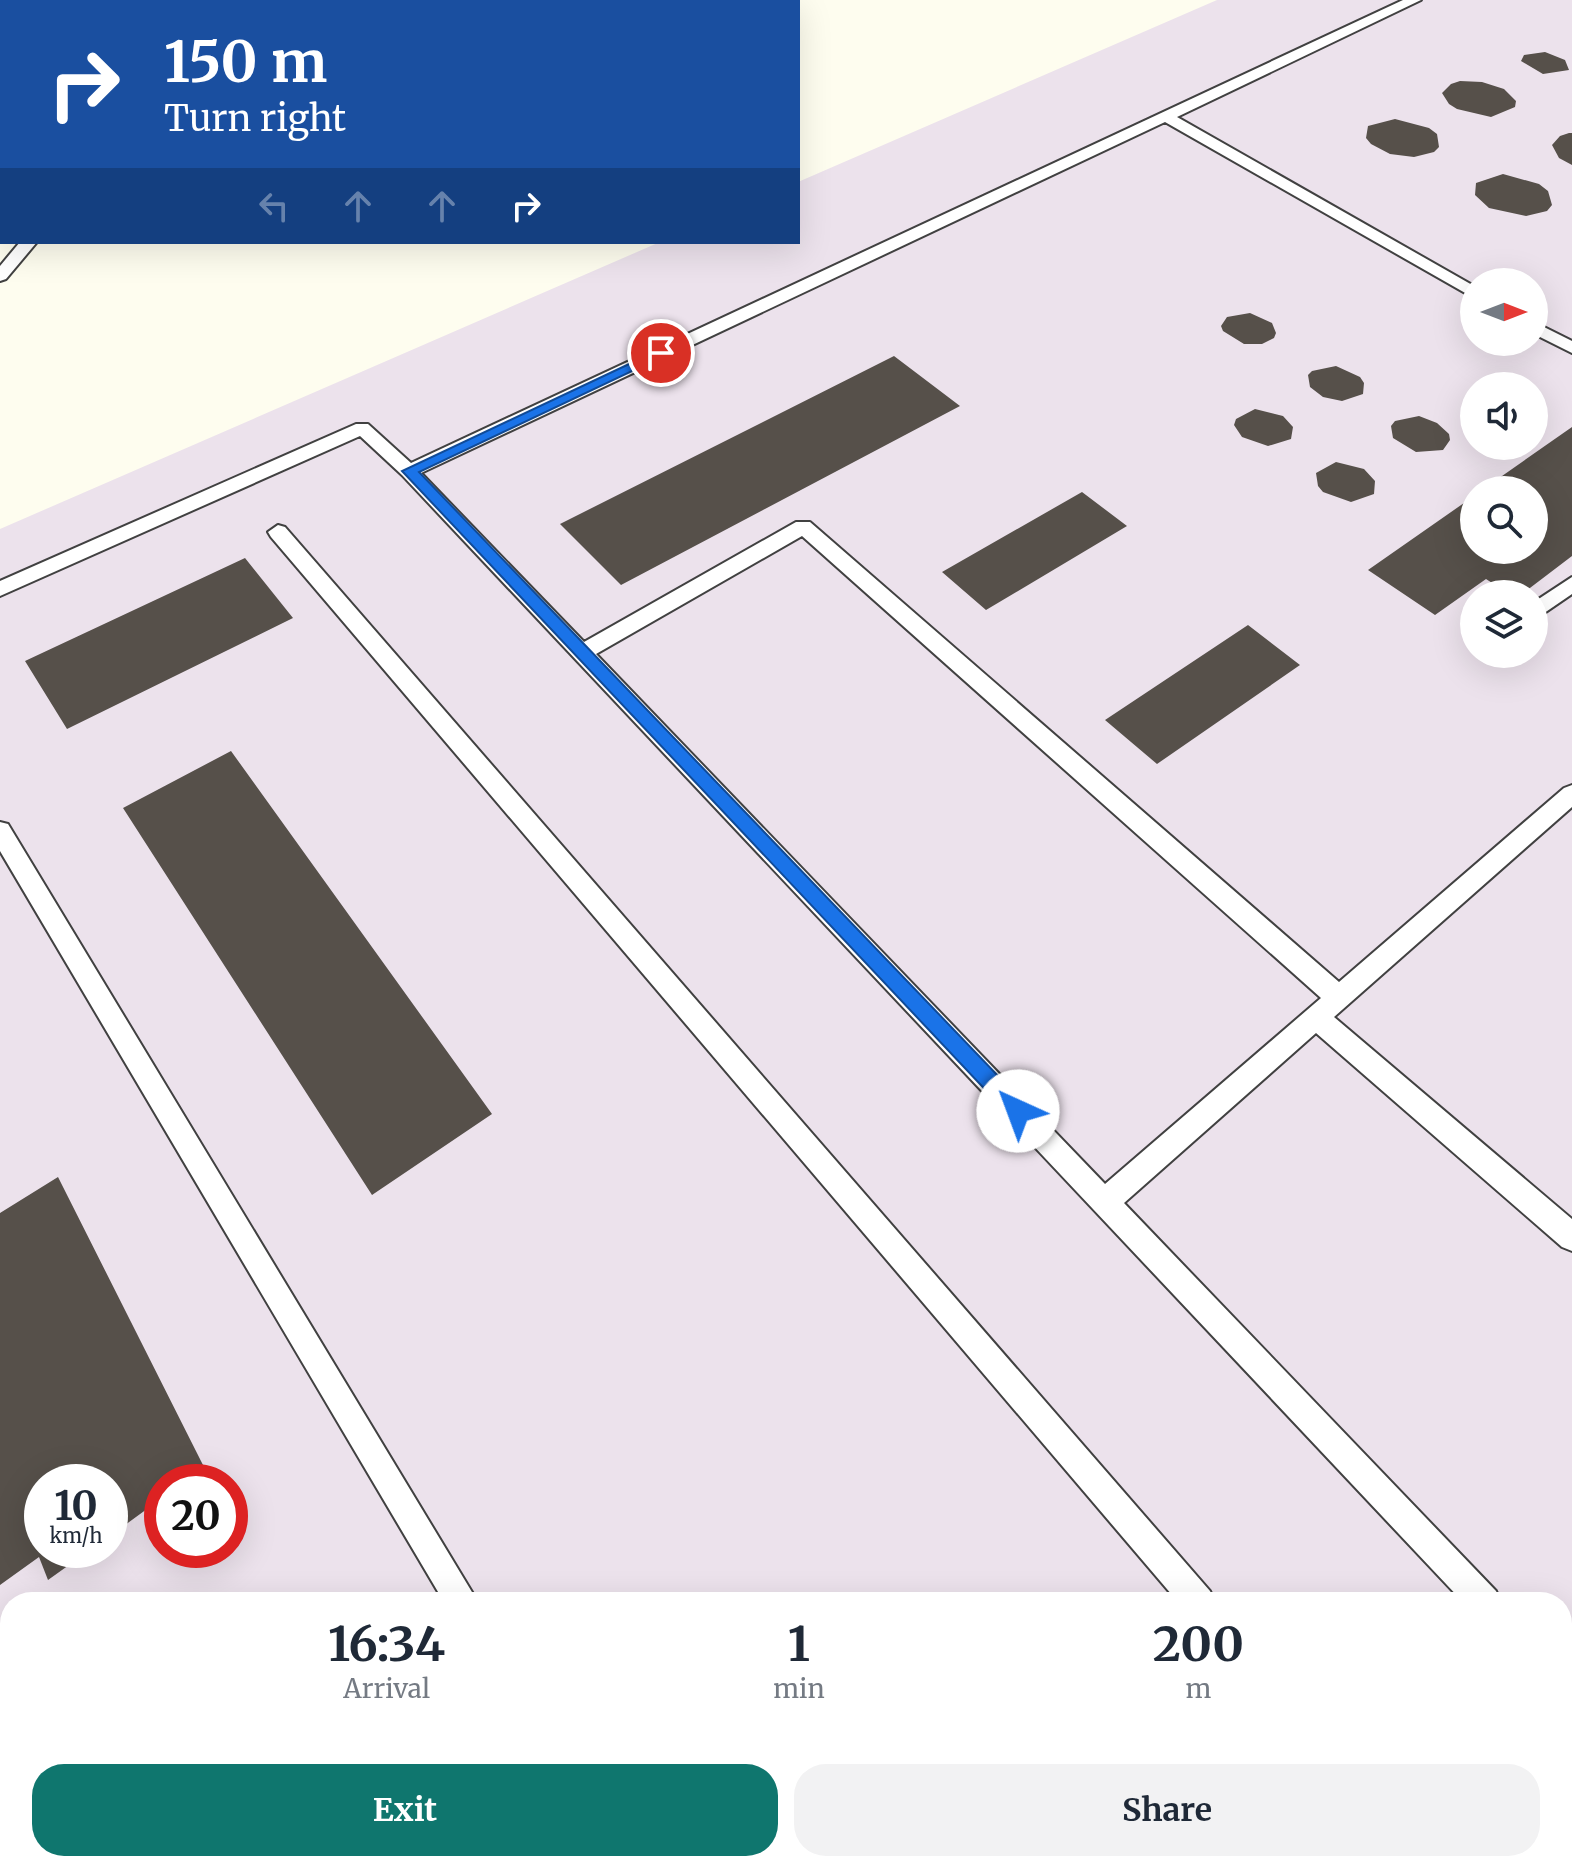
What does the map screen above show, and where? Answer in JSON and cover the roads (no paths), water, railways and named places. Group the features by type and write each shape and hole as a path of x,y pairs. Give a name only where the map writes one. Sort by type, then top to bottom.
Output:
{"lane":[{"path":"409,471 1414,0"},
{"path":"1165,116 1460,285"},
{"path":"0,276 27,244"},
{"path":"1556,339 1572,328"},
{"path":"1548,335 1572,348"},
{"path":"0,589 362,428 409,471 1476,1592"},
{"path":"582,652 803,527 1339,998"},
{"path":"278,532 1190,1592"},
{"path":"1548,602 1572,584"},
{"path":"1105,1202 1572,794"},
{"path":"0,831 456,1592"},
{"path":"1317,1018 1572,1237"}]}
